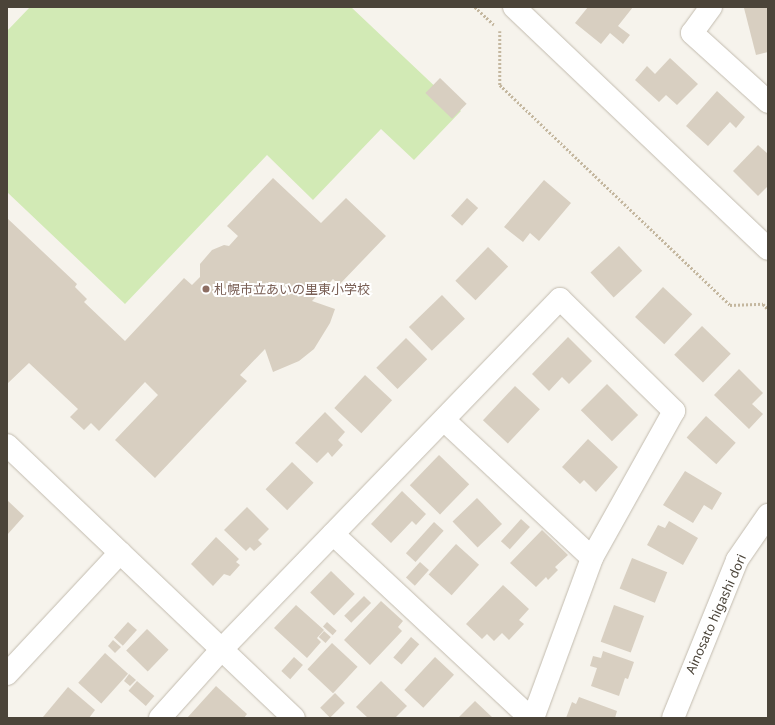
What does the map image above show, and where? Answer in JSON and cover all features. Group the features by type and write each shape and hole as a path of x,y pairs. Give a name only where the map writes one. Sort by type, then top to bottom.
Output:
{"street":[{"path":"514,7 765,239"},
{"path":"712,7 692,33 768,102"},
{"path":"160,718 221,650 560,299 674,411 592,558 533,718"},
{"path":"444,420 592,558"},
{"path":"7,445 294,718"},
{"name":"Ainosato higashi dori","path":"673,718 737,560 768,515"},
{"path":"333,534 530,718"},
{"path":"7,674 120,553"}],"path":[{"path":"475,7 501,32 500,84 730,305 763,304 768,309"}],"green space":[{"path":"30,7 351,7 461,111 414,160 381,129 313,200 267,155 125,304 7,192 7,31"}],"building":[{"path":"588,7 633,7 618,26 630,35 623,44 610,33 601,44 575,23"},
{"path":"768,7 768,52 756,55 744,8"},
{"path":"670,58 698,84 677,105 666,95 659,102 635,80 647,66 655,74"},
{"path":"440,78 467,104 452,119 425,93"},
{"path":"717,91 745,117 736,128 730,122 708,146 686,126"},
{"path":"758,145 768,154 768,186 758,196 733,171"},
{"path":"273,178 321,223 346,198 386,236 339,285 333,279 312,301 335,309 330,323 314,349 299,361 273,372 265,349 240,375 247,381 155,478 115,440 158,395 145,382 99,431 91,423 84,430 70,417 78,409 29,363 7,384 7,218 77,284 75,287 87,299 84,302 125,341 184,278 192,285 200,277 200,264 212,250 224,245 229,246 238,236 227,226"},
{"path":"544,180 571,203 539,241 530,233 523,242 504,227"},
{"path":"467,198 478,208 462,226 451,216"},
{"path":"619,246 642,271 614,297 590,273"},
{"path":"488,247 508,266 475,300 455,281"},
{"path":"663,287 692,314 664,344 635,317"},
{"path":"442,295 465,319 432,351 409,327"},
{"path":"702,326 731,354 703,383 674,355"},
{"path":"568,337 592,361 569,384 562,377 549,391 532,374"},
{"path":"406,338 427,359 398,389 376,368"},
{"path":"739,369 763,393 752,404 763,414 749,429 714,395"},
{"path":"365,375 392,400 361,433 334,408"},
{"path":"607,384 638,415 612,441 581,410"},
{"path":"515,386 540,409 508,444 483,420"},
{"path":"325,412 345,432 338,440 343,445 332,457 328,452 317,463 295,443"},
{"path":"706,416 736,443 716,464 687,438"},
{"path":"588,439 618,467 596,492 584,480 580,484 562,467"},
{"path":"439,455 469,484 440,514 410,485"},
{"path":"292,462 314,483 287,510 266,489"},
{"path":"685,471 722,493 712,510 704,505 693,523 663,505"},
{"path":"402,491 426,514 416,525 412,521 391,543 371,524"},
{"path":"477,498 502,524 478,548 453,522"},
{"path":"7,500 24,516 7,535"},
{"path":"247,507 269,529 258,540 262,544 254,551 250,547 246,551 224,530"},
{"path":"521,519 530,527 510,549 501,541"},
{"path":"669,521 698,538 683,565 647,545 658,525 665,528"},
{"path":"434,522 444,531 416,562 406,553"},
{"path":"542,530 568,555 555,567 558,570 548,580 546,577 536,587 510,563"},
{"path":"216,537 239,559 236,562 240,565 230,576 224,574 213,586 191,564"},
{"path":"456,544 479,565 452,595 429,574"},
{"path":"632,558 667,572 655,603 620,589"},
{"path":"420,562 429,570 415,586 406,578"},
{"path":"331,571 355,594 334,616 310,593"},
{"path":"503,585 529,609 519,620 524,624 509,640 502,633 494,641 487,634 482,639 466,624"},
{"path":"364,596 371,603 351,623 344,616"},
{"path":"381,601 403,621 398,627 402,631 370,665 344,640"},
{"path":"296,605 324,630 317,638 321,642 307,658 274,628"},
{"path":"614,605 644,616 631,653 601,642"},
{"path":"128,622 137,630 123,646 114,638"},
{"path":"327,622 337,631 333,635 323,626"},
{"path":"147,629 169,650 148,671 126,651"},
{"path":"324,631 331,637 326,643 319,637"},
{"path":"411,637 419,644 402,665 393,657"},
{"path":"113,640 121,647 115,653 108,646"},
{"path":"332,643 358,667 333,693 307,669"},
{"path":"603,651 634,662 628,679 625,678 619,696 591,686 597,668 590,666 593,656 601,658"},
{"path":"105,653 128,674 101,703 78,683"},
{"path":"294,657 303,665 290,679 281,671"},
{"path":"435,657 454,675 423,708 404,690"},
{"path":"129,674 136,680 130,686 124,681"},
{"path":"137,681 154,696 146,706 128,691"},
{"path":"381,681 407,706 395,718 368,718 356,707"},
{"path":"216,686 247,714 244,718 187,718"},
{"path":"68,687 95,710 89,718 44,718 43,717"},
{"path":"335,693 345,703 330,718 320,708"},
{"path":"579,697 617,711 615,718 566,718 572,702 576,704"},
{"path":"475,701 493,718 458,718"}],"place":[{"name":"札幌市立あいの里東小学校","path":"206,289"}]}
